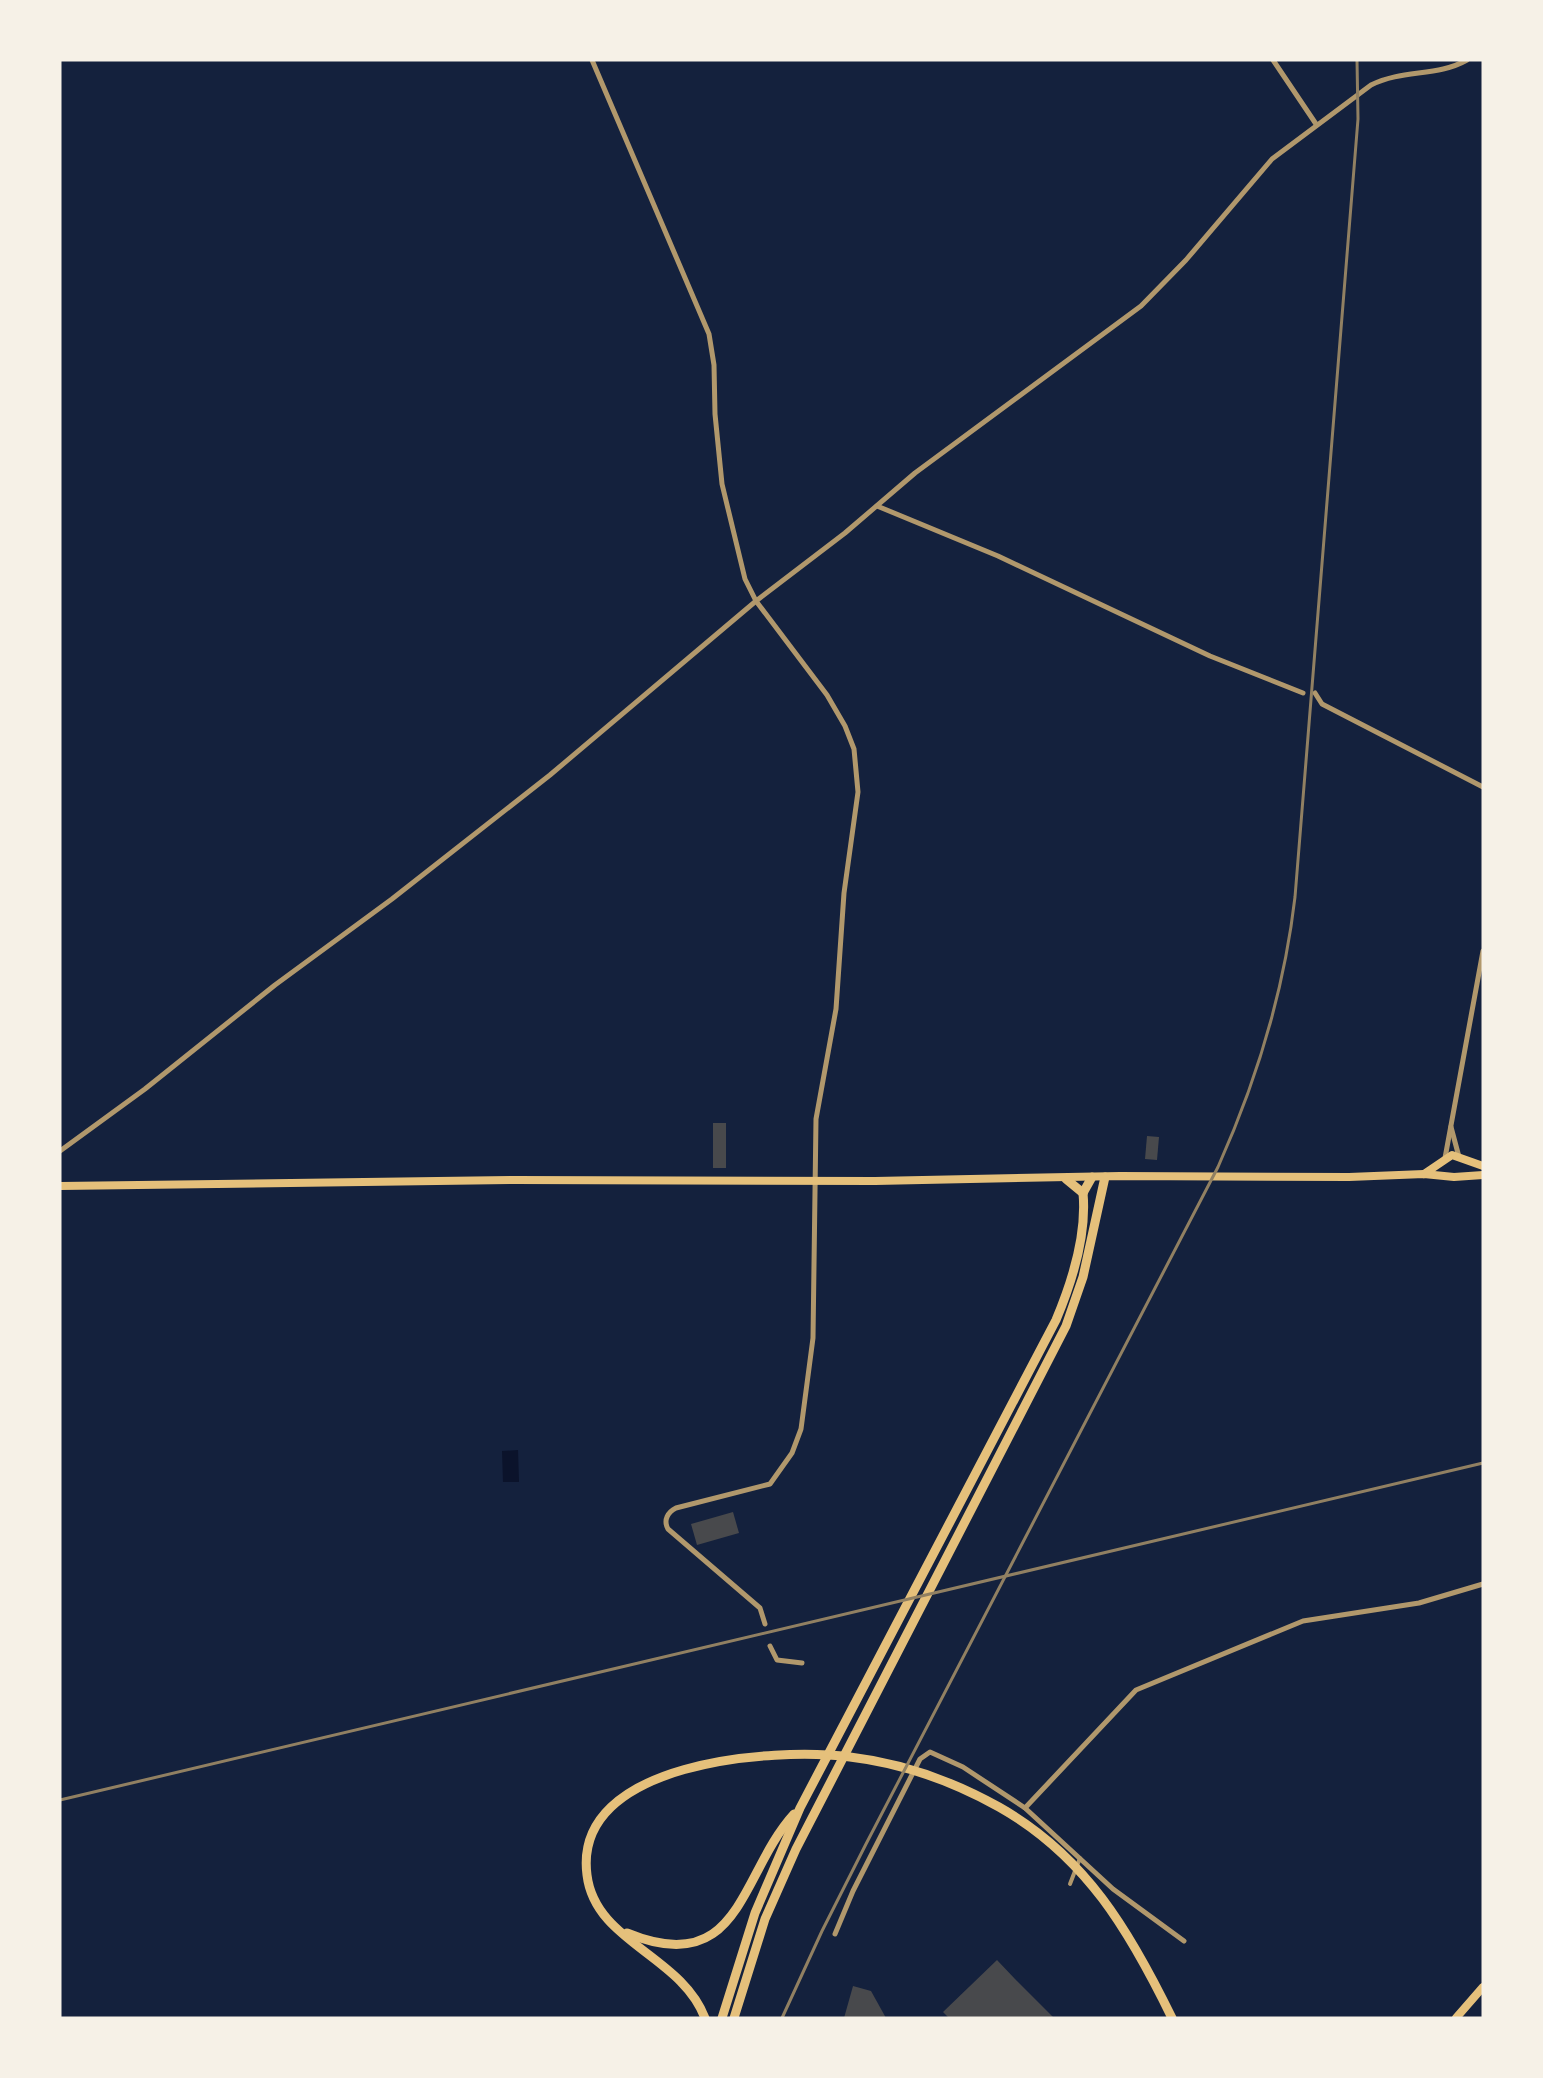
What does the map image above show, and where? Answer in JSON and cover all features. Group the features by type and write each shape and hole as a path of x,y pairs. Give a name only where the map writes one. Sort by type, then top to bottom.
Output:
{"highway":[{"path":"722,2018 755,1913 800,1808 1056,1320 1076,1264 1082,1223 1083,1193 1092,1177"},
{"path":"734,2018 765,1919 796,1849 1066,1326 1083,1277 1104,1177"},
{"path":"1066,1179 1083,1193"},
{"path":"705,2018 686,1983 604,1916 590,1890 587,1854 595,1827 604,1812 637,1787 697,1768 773,1755 854,1757 923,1773 1000,1807 1063,1853 1093,1884 1119,1917 1172,2018"},
{"path":"621,1930 645,1940 667,1944 687,1942 711,1934 726,1923 740,1906 783,1827 800,1808"}],"main road":[{"path":"1424,1174 1452,1155 1483,1166"},
{"path":"1444,1159 1442,1171 1447,1176"},
{"path":"1458,1176 1464,1167 1461,1159"},
{"path":"60,1186 492,1180 814,1181 1483,1175"},
{"path":"1456,2018 1483,1986"}],"street":[{"path":"592,60 709,334 714,365 715,414 722,484 739,559 756,601 827,695 845,726 854,749 857,811 844,893 836,1008 816,1119 813,1338 805,1413 792,1452 770,1484 676,1508 671,1510 666,1521 668,1529 760,1608 765,1624"},
{"path":"1273,60 1316,124"},
{"path":"60,1151 145,1089 275,985 392,899 550,775 756,601 958,440 1141,306 1186,260 1272,159 1316,124 1371,85 1395,75 1453,67 1467,60"},
{"path":"877,506 998,556 1210,656 1303,693"},
{"path":"1315,693 1322,704 1483,787"},
{"path":"1444,1159 1483,951"},
{"path":"1451,1125 1461,1159"},
{"path":"1025,1808 1136,1690 1302,1621 1419,1603 1483,1584"},
{"path":"770,1646 777,1660 802,1663"},
{"path":"835,1934 853,1891 924,1754 933,1752 963,1767 1025,1808 1113,1889 1184,1941"},
{"path":"1070,1884 1080,1857"}],"water":[{"path":"518,1450 519,1482 503,1482 502,1451"}],"building":[{"path":"713,1123 726,1123 726,1168 713,1168"},
{"path":"1147,1136 1159,1137 1157,1160 1145,1159"},
{"path":"733,1512 739,1533 697,1545 691,1524"},
{"path":"997,1960 1054,2018 949,2018 943,2012"},
{"path":"853,1986 871,1991 886,2018 844,2018"}],"railway":[{"path":"782,2018 822,1931 866,1844 1218,1167 1245,1101 1267,1035 1284,967 1295,897 1358,119 1357,60"},
{"path":"60,1800 1483,1463"}]}
